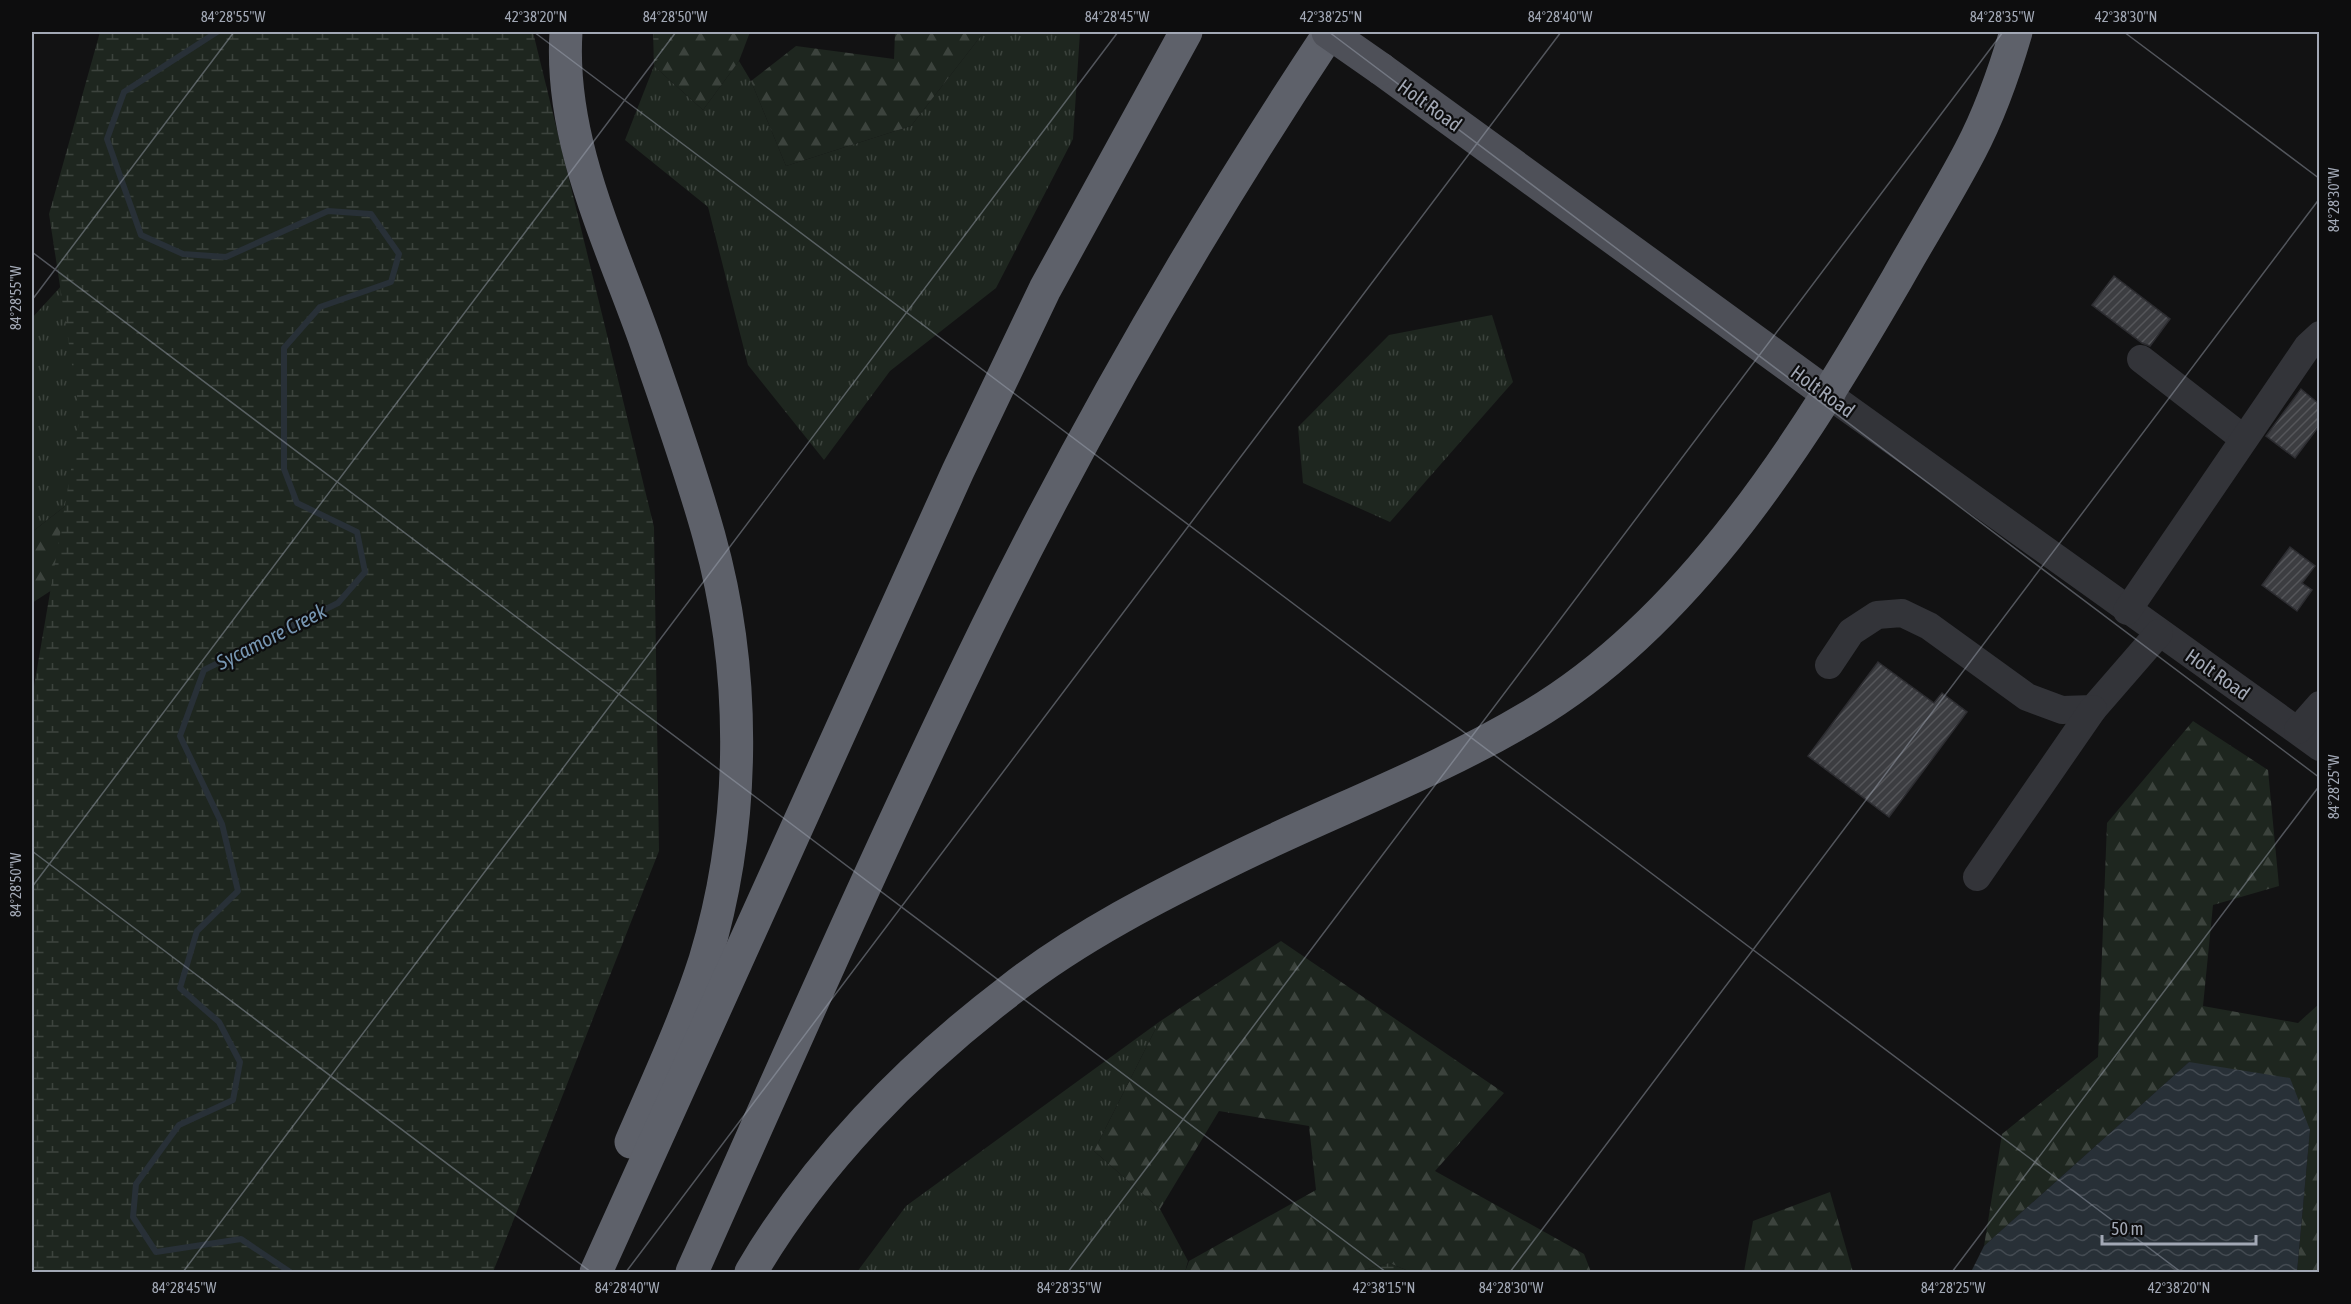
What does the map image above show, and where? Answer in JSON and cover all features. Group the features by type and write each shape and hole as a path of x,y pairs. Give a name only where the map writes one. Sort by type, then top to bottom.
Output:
{"highway":[{"path":"566,32 568,90 575,137 589,186 646,342 710,538 725,610 736,692 732,812 725,873 704,960 668,1056 576,1272"},
{"path":"596,1272 968,449 1045,289 1186,32"},
{"path":"692,1272 881,855 987,628 1035,534 1135,349 1233,183 1329,32"},
{"path":"751,1272 816,1177 880,1106 948,1041 1011,988 1070,948 1142,906 1241,855 1438,766 1532,716 1591,674 1641,631 1689,581 1765,487 1828,395 1972,149 2001,82 2016,32"}],"main road":[{"name":"Holt Road","path":"1329,32 1828,395"}],"street":[{"path":"2127,611 2308,346 2319,335"},
{"path":"2141,360 2244,439"},
{"name":"Holt Road","path":"1828,395 2309,739"},
{"path":"1829,665 1851,632 1877,615 1902,613 1929,626 2027,697 2062,710 2093,709"},
{"path":"1977,878 2093,709 2159,633"},
{"path":"2309,739 2319,705"}],"green space":[{"path":"100,32 533,32 654,527 659,851 493,1272 32,1272 32,698 80,417 49,214"},
{"path":"653,32 673,32 654,66"},
{"path":"673,32 750,32 739,61 703,110 654,66"},
{"path":"895,32 984,32 911,126 786,166 751,81 796,46 894,59"},
{"path":"984,32 1080,32 1073,139 996,288 890,371 824,460 748,365 708,207 625,140 654,66 703,110 739,61 751,81 786,166 911,126"},
{"path":"105,238 155,436 32,532 32,318"},
{"path":"1492,315 1513,382 1390,522 1303,483 1298,427 1389,335"},
{"path":"155,436 160,520 32,603 32,532"},
{"path":"2193,721 2268,770 2279,886 2213,905 2203,1006 2298,1023 2319,1004 2319,1272 2297,1272 2310,1130 2189,1062 1984,1246 2002,1134 2098,1057 2107,823"},
{"path":"1281,941 1504,1093 1435,1171 1584,1254 1591,1272 1411,1272 1389,1263 1357,1272 1185,1272 1189,1261 1316,1190 1309,1126 1219,1111 1160,1209 1094,1151 1159,1022"},
{"path":"1159,1022 1094,1151 1160,1209 1188,1261 1185,1272 857,1272 906,1206"},
{"path":"1830,1192 1853,1272 1744,1272 1753,1221"},
{"path":"1389,1263 1411,1272 1357,1272"}],"water":[{"path":"2189,1062 2290,1078 2310,1130 2297,1272 1971,1272 1984,1246"}],"building":[{"path":"2114,276 2170,319 2150,346 2142,343 2092,305"},
{"path":"2301,389 2319,404 2319,426 2295,458 2266,436"},
{"path":"2290,547 2315,566 2302,583 2312,590 2297,611 2262,585"},
{"path":"1878,662 1934,703 1942,693 1967,712 1889,817 1808,756"}],"waterway":[{"name":"Sycamore Creek","path":"217,32 124,92 107,139 141,235 183,254 226,257 328,211 371,214 399,254 391,282 320,307 284,348 284,469 297,503 357,532 365,572 338,603 204,670 180,736 222,824 238,891 197,931 180,988 219,1022 240,1062 233,1100 179,1125 136,1184 133,1217 156,1252 241,1239 290,1272"}]}
